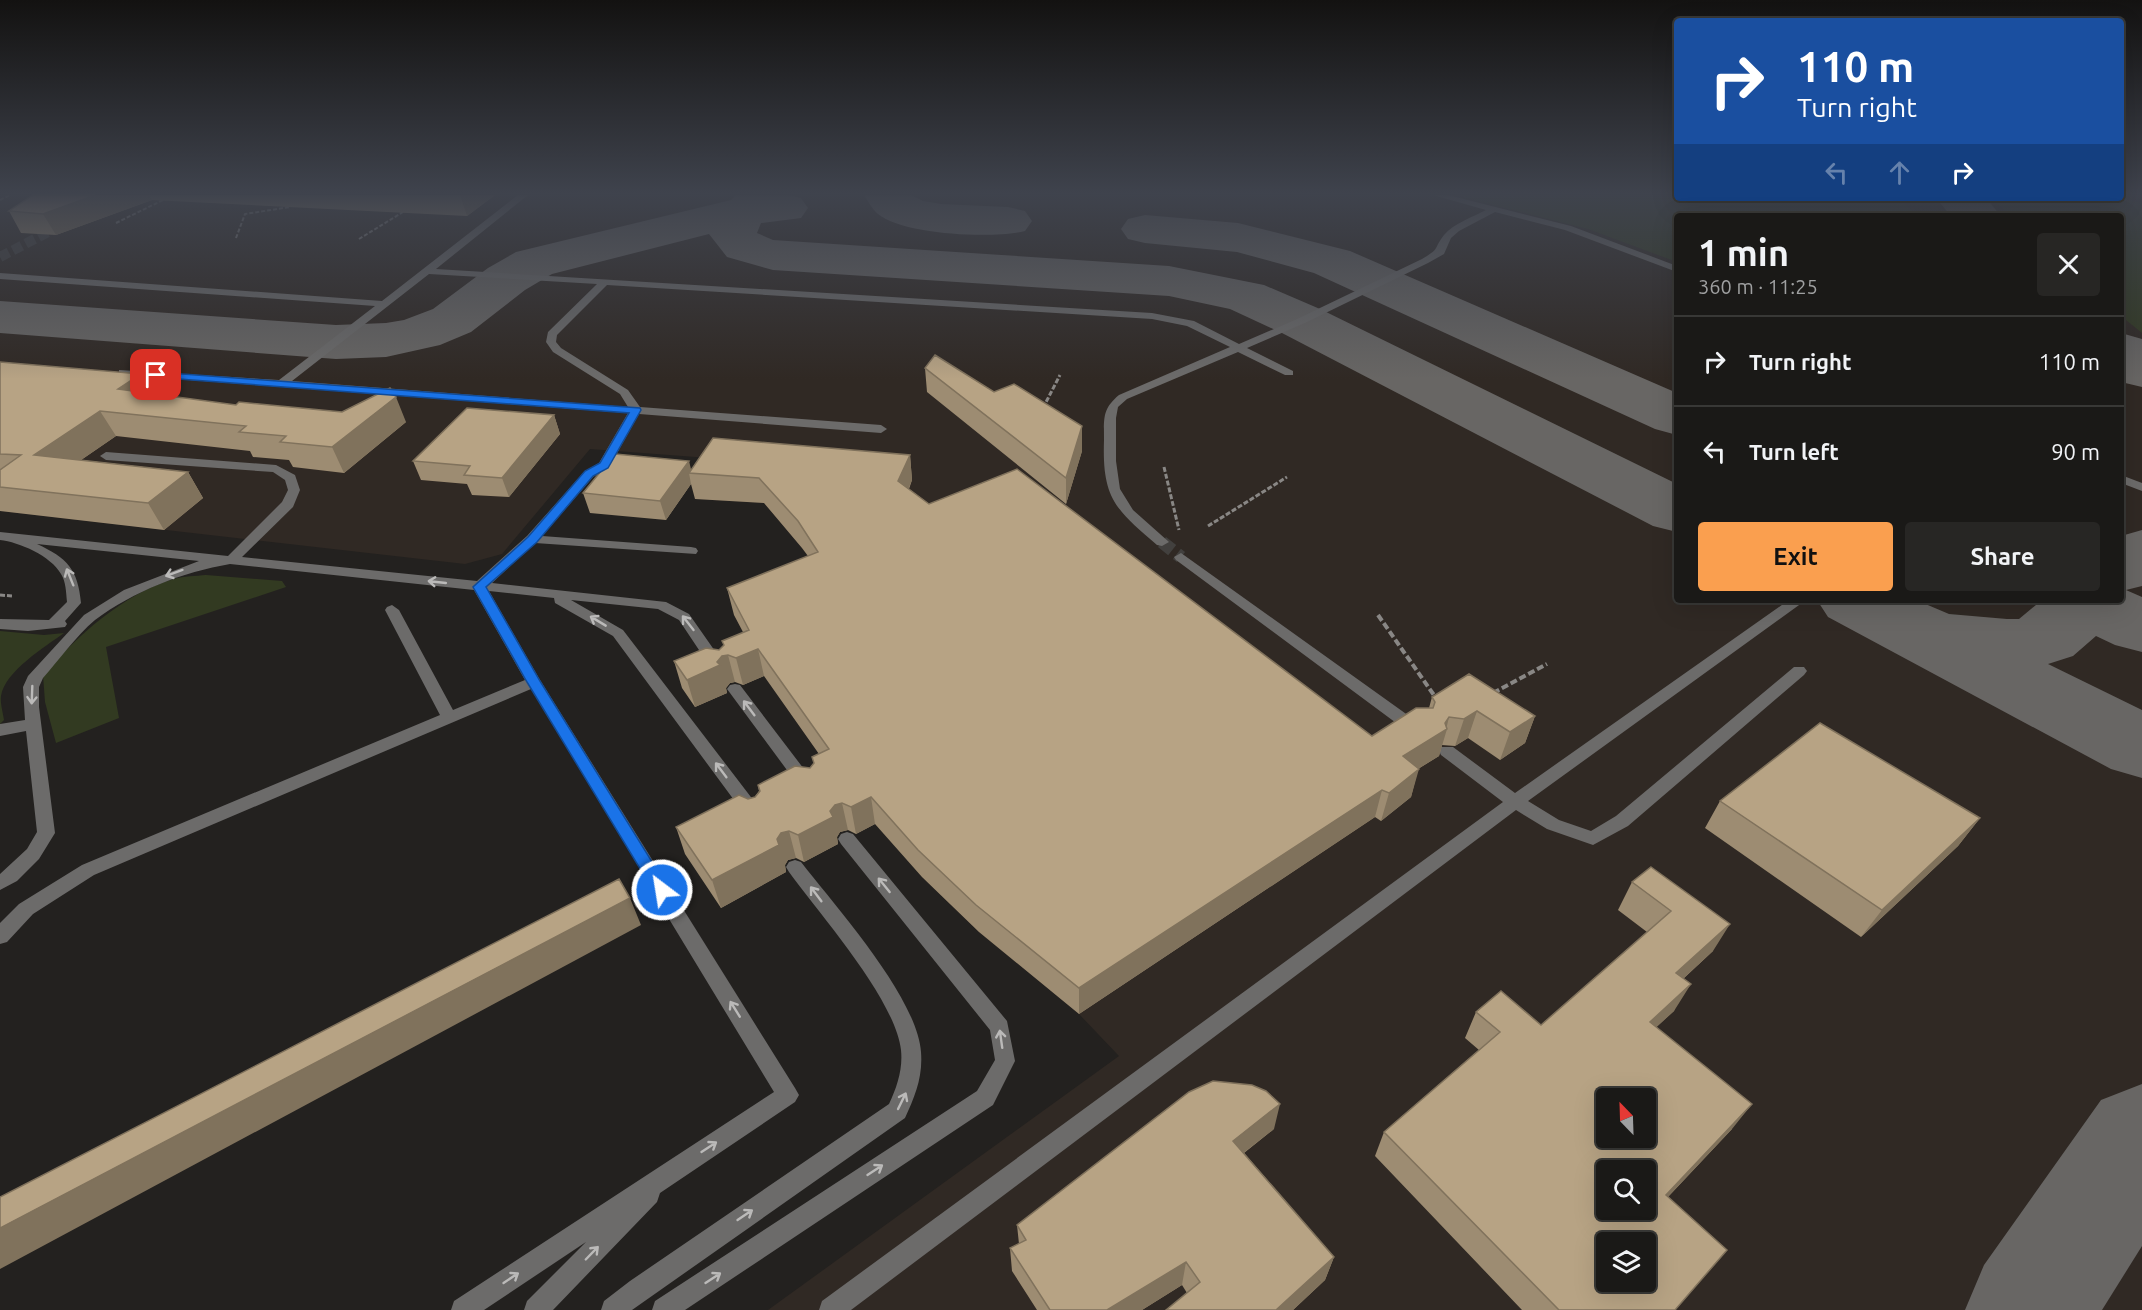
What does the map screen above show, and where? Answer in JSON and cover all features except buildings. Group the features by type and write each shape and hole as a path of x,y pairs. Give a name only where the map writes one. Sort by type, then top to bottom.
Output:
{"street":[{"path":"283,383 447,256"},
{"path":"1162,542 1132,518 1112,492 1110,418 1113,406 1123,397 1242,348 1435,256"},
{"path":"1643,256 1674,268"},
{"path":"428,271 1152,316 1190,323 1289,373"},
{"path":"0,276 384,304"},
{"path":"604,282 552,334 551,342 557,350 624,392 636,410"},
{"path":"106,371 881,429"},
{"path":"479,587 532,539 589,474 604,465 636,410"},
{"path":"0,883 11,876 33,854 46,833 33,724 31,687 36,676 89,618 154,581 194,566 231,560 288,504 294,490 291,478 276,469 106,456"},
{"path":"604,465 637,466"},
{"path":"2124,480 2142,487"},
{"path":"7,536 661,605 684,617 721,671"},
{"path":"7,536 67,568 74,584 74,603 52,625"},
{"path":"532,539 690,551"},
{"path":"1181,557 1417,729"},
{"path":"463,1310 788,1095 534,682 479,587"},
{"path":"553,595 618,633 756,817"},
{"path":"831,1310 1516,801 1795,603"},
{"path":"392,610 449,718"},
{"path":"0,624 52,625 89,618"},
{"path":"1448,751 1516,801 1569,833 1593,838 1622,820 1799,671"},
{"path":"0,936 26,909 88,870 534,682"},
{"path":"735,689 810,789"},
{"path":"0,730 33,724"},
{"path":"664,1310 985,1098 1005,1061 1000,1028 847,839"},
{"path":"613,1310 638,1289 897,1111 909,1085 911,1051 902,1017 876,974 795,867"},
{"path":"537,1310 670,1172"}],"path":[{"path":"1040,412 1060,375"},
{"path":"1164,467 1180,534"},
{"path":"1208,526 1287,477"},
{"path":"0,595 13,596"},
{"path":"1378,615 1439,702"},
{"path":"1488,696 1547,664"}],"shaded area":[{"path":"0,256 1674,256 1674,603 2124,603 2124,256 2142,256 2142,1310 768,1310 1119,1056 1079,1014 979,932 922,877 834,776 765,676 734,615 823,578 802,548 764,503 695,499 722,459 590,449 502,554 465,564 0,511"}],"green space":[{"path":"1661,256 1674,256 1674,261"},
{"path":"2124,256 2142,256 2142,333 2124,318"},
{"path":"206,575 282,581 286,587 106,647 119,718 56,743 45,702 43,675 86,631 119,606 155,586 174,579"},
{"path":"0,631 44,635 64,633 27,660 10,678 1,696 4,720 0,724"}],"taxiway":[{"path":"0,317 336,342 386,340 421,333 452,320 524,268 562,256"},
{"path":"790,256 1169,281 1245,296 1301,321 1674,509"},
{"path":"1309,256 1332,262 1458,316 1674,415"},
{"path":"2124,353 2142,370"},
{"path":"2124,567 2142,552"},
{"path":"1861,603 2142,747"},
{"path":"1938,637 1962,642 2007,646 2035,642 2056,630 2084,603"},
{"path":"2090,603 2142,627"},
{"path":"2029,1310 2142,1140"}],"tunnel":[{"path":"1162,542 1181,557"}],"route":[{"path":"156,375 636,410 615,451 604,465 589,474 532,539 479,587 534,682 662,890"}]}
